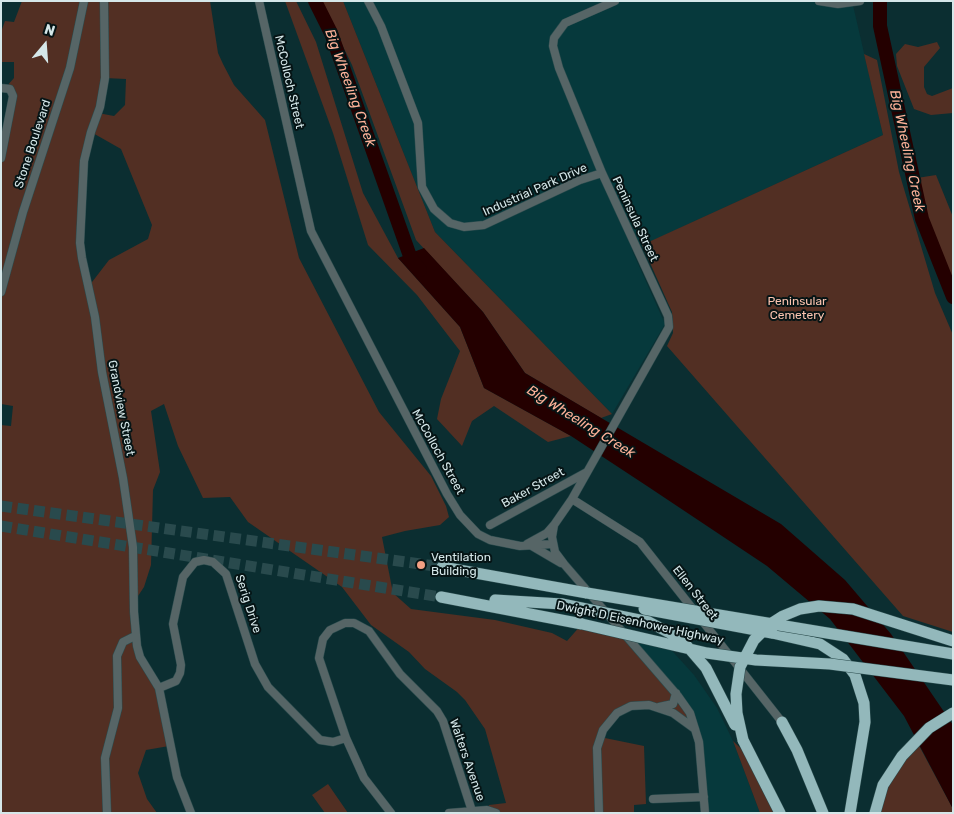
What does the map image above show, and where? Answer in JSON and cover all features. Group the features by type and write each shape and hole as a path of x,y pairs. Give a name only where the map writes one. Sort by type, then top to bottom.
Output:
{"highway":[{"name":"Dwight D Eisenhower Highway","path":"442,567 953,654"},
{"path":"587,593 638,608 820,644 843,659 855,675 864,703 865,722 850,813"},
{"name":"Dwight D Eisenhower Highway","path":"743,740 706,668 682,639 649,622 562,604 441,597 582,624 707,653 756,660 830,664 953,680"},
{"path":"780,813 743,740 736,694 740,667 754,640 769,625 783,616 800,609 820,606 853,609 953,641"},
{"path":"875,813 880,794 902,756 916,740 953,713"},
{"path":"782,722 797,750 823,813"}],"street":[{"name":"Stone Boulevard","path":"1,292 23,212 70,68 84,1"},
{"name":"Grandview Street","path":"104,1 105,78 100,107 90,132 84,161 80,244 96,317 102,372 123,478 133,548 135,636 140,657 159,688 175,770 191,813"},
{"name":"McColloch Street","path":"259,1 311,231 391,389 460,515 478,534 504,543 527,545 553,544"},
{"name":"Industrial Park Drive","path":"368,1 381,26 418,122 422,187 434,208 450,223 464,227 484,225 580,180 602,173"},
{"name":"Peninsula Street","path":"554,525 572,499 669,327 602,173 559,68 553,46 554,38 565,22 615,1"},
{"path":"818,1 838,4 859,1"},
{"path":"1,88 10,89 13,96 1,158"},
{"name":"Baker Street","path":"490,525 588,469"},
{"name":"Ellen Street","path":"572,499 640,542 782,722"},
{"path":"527,545 547,533 554,525"},
{"path":"554,525 553,544 555,552 676,693 690,713 697,731 705,813"},
{"path":"527,545 564,564"},
{"name":"Serig Drive","path":"159,688 176,681 180,673 181,665 173,624 183,577 195,562 204,560 213,562 226,574 255,664 268,687 320,740 333,742 346,738"},
{"name":"Walters Avenue","path":"391,813 364,778 346,738 320,664 319,650 323,639 330,630 337,626 354,623 369,632 400,674 437,711 472,811"},
{"path":"107,813 105,758 117,714 117,656 124,642 135,636"},
{"path":"599,813 597,759 599,737 610,719 623,709 641,705 665,707 673,704 676,693"},
{"path":"654,706 682,718 697,731"},
{"path":"653,799 704,797"},
{"path":"449,813 487,810 496,813"}],"shaded area":[{"path":"343,1 852,1 883,135 632,250 665,324 612,414 435,232"},
{"path":"622,635 665,643 694,675 717,708 733,741 760,813 705,813 697,731"}],"green space":[{"path":"22,1 210,1 218,53 223,64 234,85 265,120 299,258 379,412 431,476 446,506 449,517 440,525 382,537 393,593 411,609 495,620 552,633 567,641 582,624 622,635 651,664 695,723 660,708 623,709 600,737 644,746 646,804 634,805 634,813 496,813 487,810 489,805 506,803 485,729 465,700 425,669 409,652 371,625 342,587 248,522 230,497 203,498 178,446 164,404 151,411 160,472 153,490 151,565 144,587 134,602 137,646 159,688 169,746 146,750 138,773 147,799 157,813 1,813 1,425 11,426 13,406 1,404 1,158 13,96 6,87 14,78 14,62 1,62 1,32 5,21 14,22","holes":["105,78 126,79 125,105 114,116 98,113","91,132 121,149 152,225 148,239 109,260 89,286 80,243 84,161"]},
{"path":"285,1 296,1 316,42 363,193 398,258 460,327 484,388 571,436 548,442 494,406 472,421 462,446 437,419 441,399 460,351 417,295 368,245 333,133"},
{"path":"321,1 343,1 435,232 612,414 601,418 525,373 483,312 416,240 352,65"},
{"path":"937,42 940,48 924,67 924,87 927,94 932,96 953,88 953,113 931,115 914,109 897,66 896,54 905,44 918,47"},
{"name":"Peninsular Cemetery","path":"864,54 877,60 899,172 935,293 953,335 953,632 903,616 667,346 673,333 672,312 642,245 883,135"},
{"path":"936,175 953,217 953,283 932,235 917,178"},
{"path":"916,740 953,809 953,813 876,813 880,794"},
{"path":"733,741 752,759 780,813 760,813"},
{"path":"328,784 348,813 325,813 312,795"}],"water":[{"path":"424,248 483,312 525,373 781,524 845,580 891,634 953,725 953,809 904,716 830,619 767,566 571,436 484,388 460,327 398,258"}],"waterway":[{"name":"Big Wheeling Creek","path":"315,1 331,33 411,259 420,270"},
{"name":"Big Wheeling Creek","path":"880,1 880,26 922,219 953,297"}],"tunnel":[{"path":"1,506 442,567"},
{"path":"1,526 441,597"}],"place":[{"name":"Ventilation Building","path":"421,565"}]}
